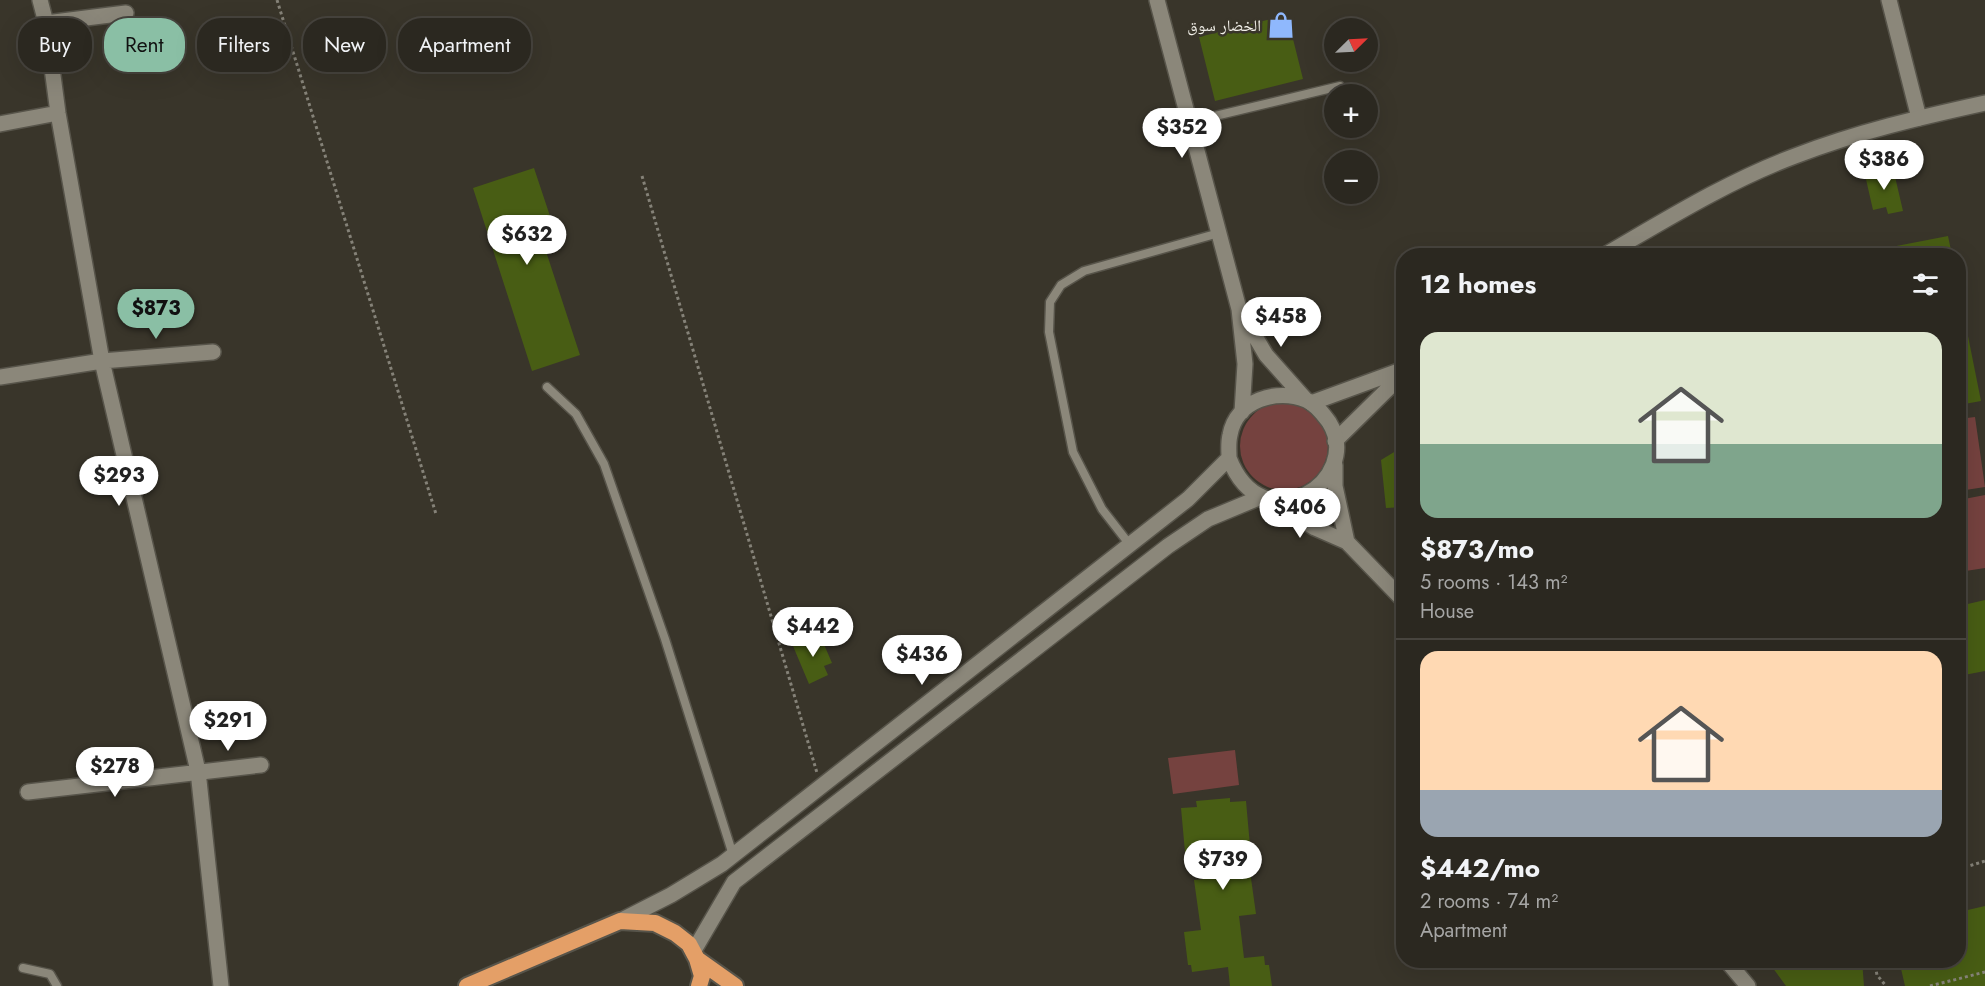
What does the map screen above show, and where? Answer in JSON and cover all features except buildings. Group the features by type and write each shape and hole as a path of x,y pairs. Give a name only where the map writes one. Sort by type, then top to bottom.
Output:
{"highway":[{"path":"467,986 620,921 655,923 675,933 689,944 702,976 699,986"},
{"path":"695,955 735,986"}],"main road":[{"path":"40,0 45,18"},
{"path":"1157,0 1239,309 1245,364 1242,412"},
{"path":"1889,0 1918,118"},
{"path":"86,18 126,13"},
{"path":"53,72 102,362 198,771 221,986"},
{"path":"1617,248 1711,194 1761,170 1866,131 1985,104"},
{"path":"0,123 58,113"},
{"path":"1239,309 1266,355 1323,413 1335,448 1335,486 1347,542"},
{"path":"0,377 102,362 213,352"},
{"path":"1396,374 1309,401 1284,394 1260,398 1242,412 1230,434 1229,458 1235,475 1246,488 1316,528 1347,542 1396,593"},
{"path":"695,955 734,882 1168,546 1208,519 1266,499 1293,501 1314,491 1328,475 1335,448 1396,380"},
{"path":"620,921 671,895 733,855 1188,499 1229,458"},
{"path":"28,792 261,765"},
{"path":"1733,968 1748,986"}],"lane":[{"path":"1190,122 1324,90"},
{"path":"1130,545 1102,509 1073,452 1049,332 1050,302 1061,285 1084,271 1219,233"},
{"path":"547,387 576,414 604,464 665,639 733,855"},
{"path":"23,968 50,974 57,986"}],"path":[{"path":"277,0 436,514"},
{"path":"642,176 821,786"},
{"path":"1966,867 1985,861"},
{"path":"1876,968 1877,975 1886,986"},
{"path":"1930,986 1985,972"}],"shaded area":[{"path":"1284,402 1301,406 1315,415 1324,429 1328,446 1324,463 1315,477 1301,486 1284,490 1267,486 1253,477 1244,463 1240,446 1244,429 1253,415 1267,406"},
{"path":"1975,417 1985,487 1966,490 1966,418"},
{"path":"1985,495 1985,568 1966,571 1966,499"},
{"path":"1235,750 1239,785 1173,794 1168,758"}],"place":[{"name":"الخضار سوق","path":"1281,25"}]}
